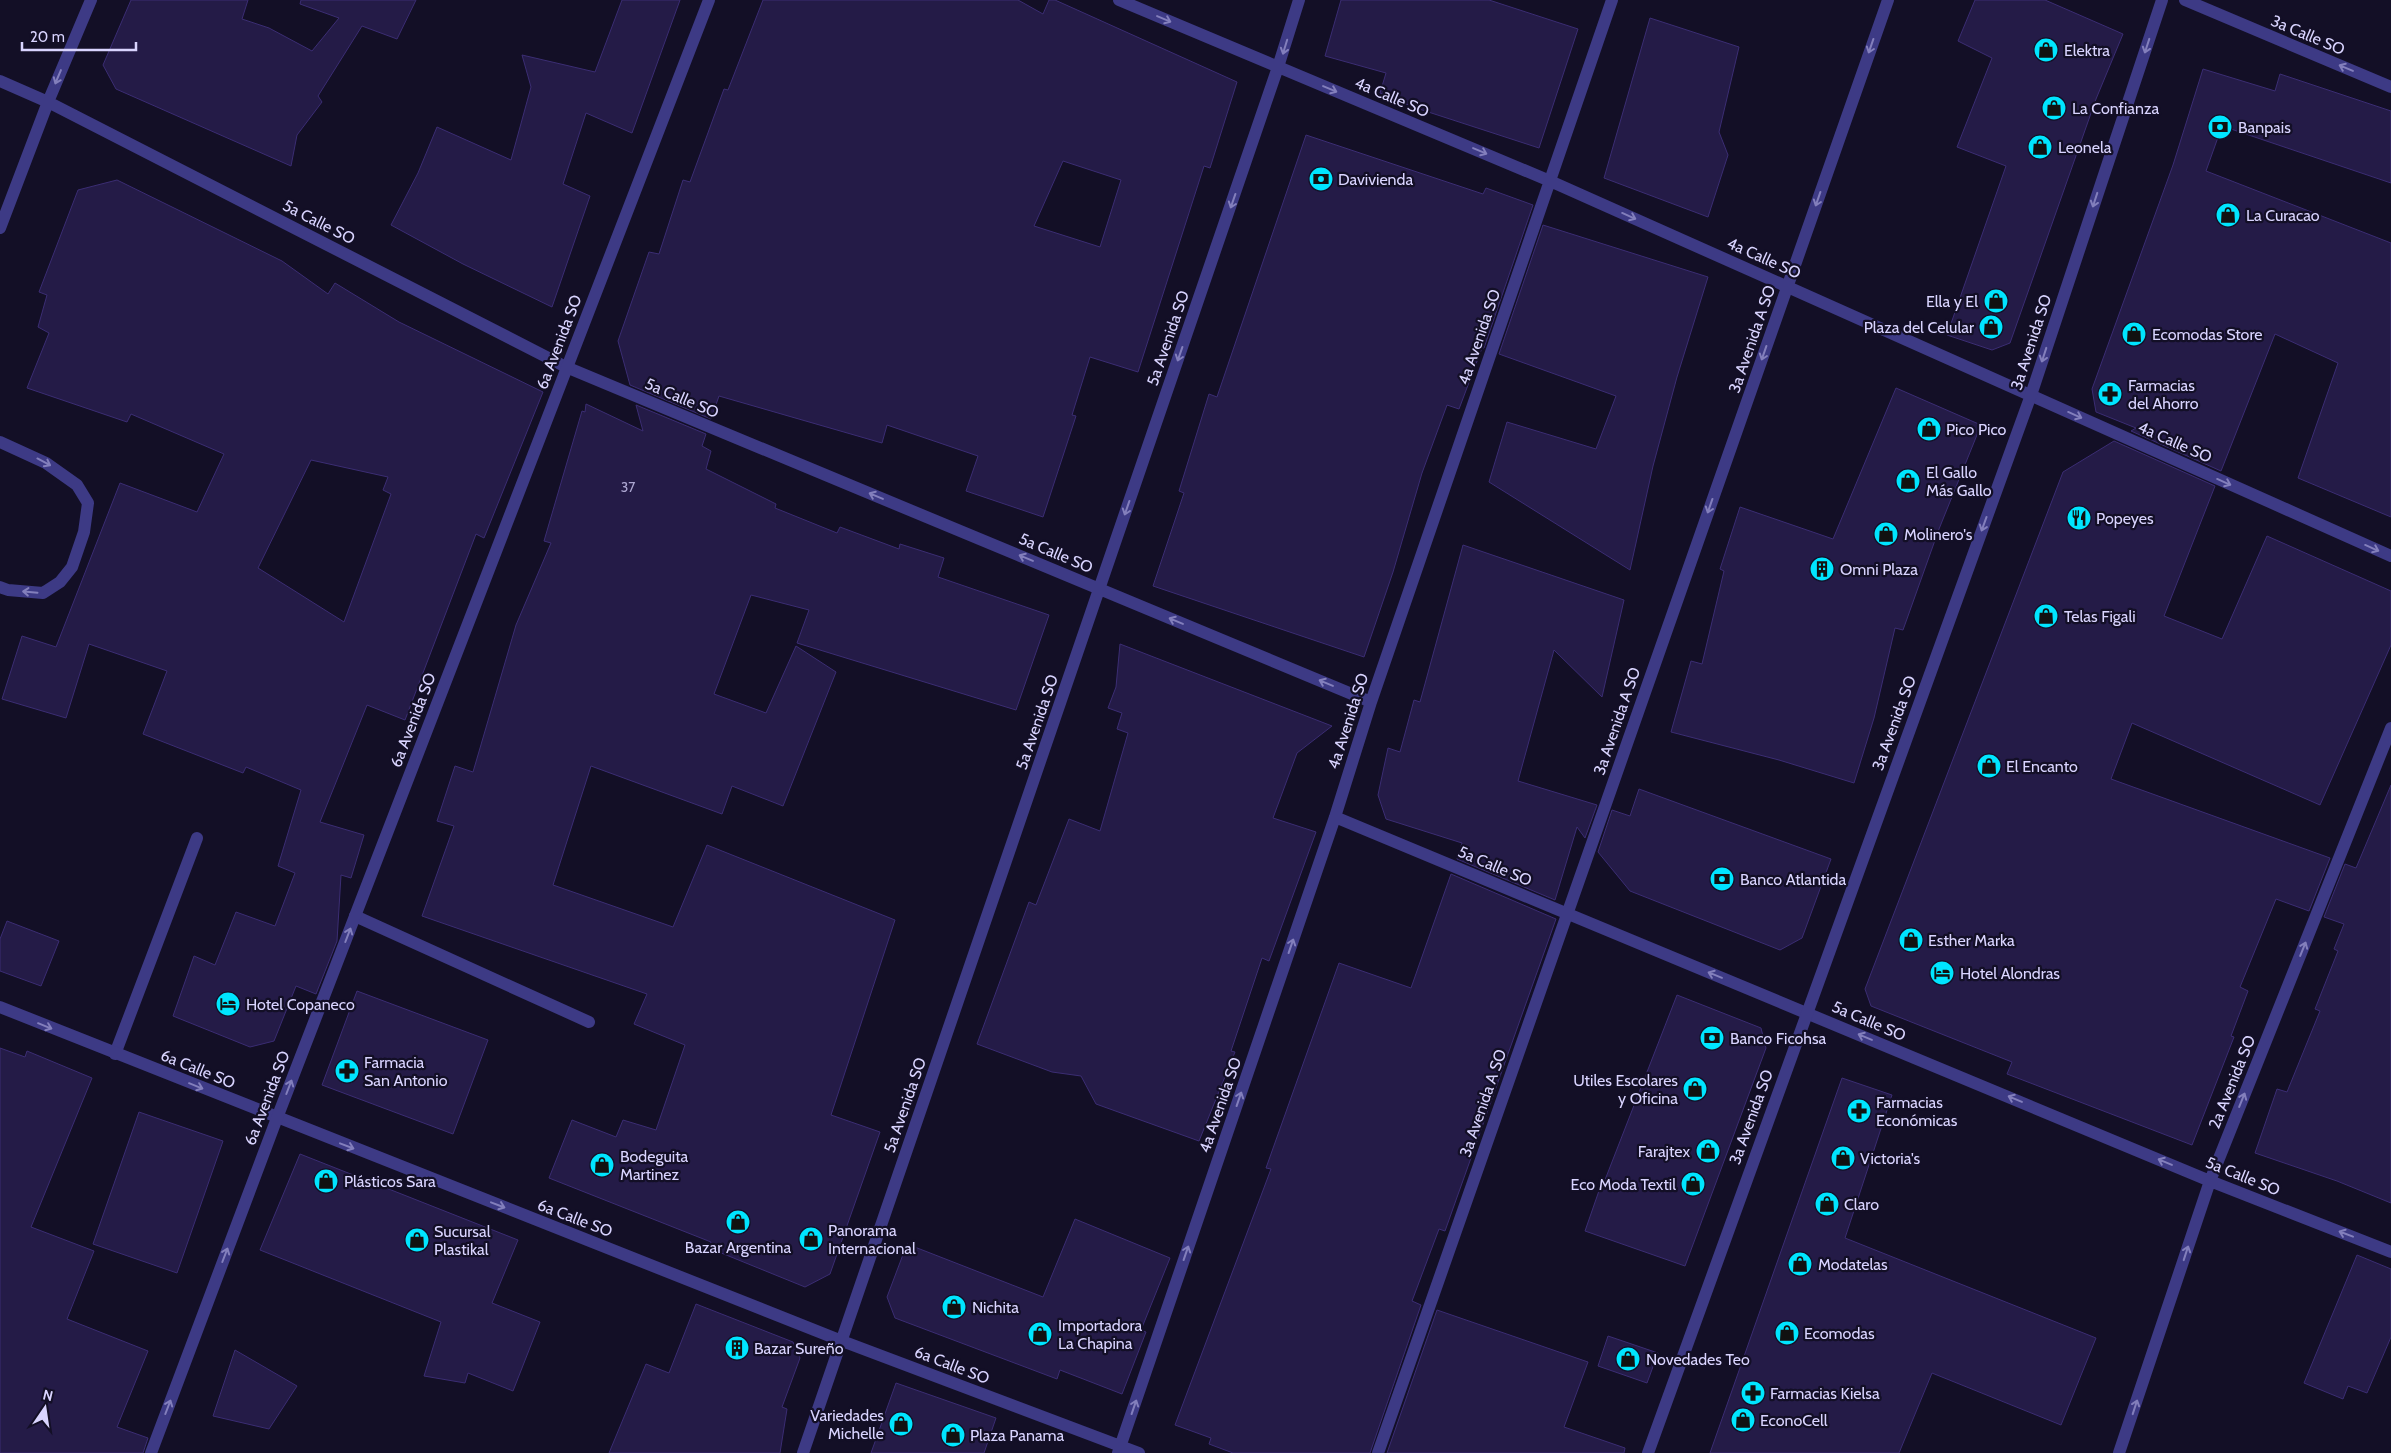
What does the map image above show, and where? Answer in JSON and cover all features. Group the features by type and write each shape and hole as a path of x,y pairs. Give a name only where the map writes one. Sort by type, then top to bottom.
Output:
{"street":[{"path":"0,228 48,102 91,0"},
{"name":"6a Avenida SO","path":"151,1453 277,1118 709,0"},
{"name":"4a Calle SO","path":"1119,0 1550,181 2391,556"},
{"name":"5a Avenida SO","path":"803,1453 1278,67 1299,0"},
{"name":"4a Avenida SO","path":"1119,1449 1336,817 1371,702 1612,0"},
{"name":"3a Avenida A SO","path":"1378,1453 1888,0"},
{"name":"3a Avenida SO","path":"1648,1453 1806,1012 2031,395 2162,0"},
{"name":"3a Calle SO","path":"2185,0 2391,87"},
{"name":"5a Calle SO","path":"0,81 48,102 566,367 1371,702"},
{"path":"0,442 46,463 77,485 88,503 84,532 72,567 60,582 43,593 8,590 0,587"},
{"name":"2a Avenida SO","path":"2119,1453 2210,1181 2391,728"},
{"name":"5a Calle SO","path":"1336,817 2210,1181 2391,1252"},
{"path":"115,1054 197,838"},
{"path":"355,916 589,1022"},
{"name":"6a Calle SO","path":"0,1007 842,1341 1119,1449 1140,1453"}],"building":[{"path":"131,0 248,0 242,19 269,28 312,51 339,18 300,4 301,0 416,0 397,39 362,26 318,96 322,102 297,135 291,166 116,89 103,65"},
{"path":"622,0 680,0 632,133 586,113 563,184 590,196 552,307 463,264 391,225 418,173 437,127 511,160 531,87 522,55 595,72"},
{"path":"763,0 1018,0 1043,14 1049,0 1055,0 1237,82 1210,168 1204,166 1138,372 1090,357 1072,415 1076,416 1043,517 966,491 978,456 887,425 882,443 719,396 711,419 630,385 618,341 649,252 659,254 683,180 690,182 724,89 728,90","holes":["1063,161 1121,180 1100,247 1034,226"]},
{"path":"1341,0 1489,0 1578,29 1539,148 1413,107 1380,93 1386,73 1325,56"},
{"path":"1975,0 2045,0 2123,34 2096,99 2010,343 1992,350 1947,335 2006,166 1957,147 1992,58 1958,41"},
{"path":"1650,18 1739,47 1719,132 1728,155 1708,217 1604,178"},
{"path":"2203,69 2275,91 2280,74 2391,111 2391,183 2222,126 2206,171 2391,243 2391,517 2298,478 2338,363 2275,334 2221,471 2131,431 2136,428 2096,412 2092,389 2173,165"},
{"path":"1306,135 1483,194 1486,188 1533,205 1484,348 1482,348 1459,409 1447,405 1422,473 1393,572 1364,657 1153,586 1184,493 1179,491 1209,394 1217,397"},
{"path":"117,180 282,261 328,294 335,283 399,322 543,392 484,538 476,534 405,720 367,705 320,822 364,835 351,878 341,875 337,941 316,994 296,986 274,1041 250,1047 173,1016 194,956 215,965 236,912 275,926 295,873 278,866 301,790 246,767 243,773 143,734 167,671 89,644 66,718 2,699 22,636 56,647 120,483 197,512 224,454 131,414 127,422 27,388 49,333 38,327 47,295 39,292 78,190","holes":["311,460 388,477 383,490 391,494 344,622 258,568"]},
{"path":"1543,225 1708,277 1677,377 1653,466 1630,570 1489,482 1507,422 1596,449 1616,396 1499,354"},
{"path":"1896,388 1981,425 1939,529 1903,630 1895,628 1874,718 1854,783 1779,760 1671,732 1691,661 1702,664 1724,571 1720,569 1740,507 1833,539"},
{"path":"586,404 643,431 636,405 706,434 702,446 711,451 706,469 776,504 775,508 837,533 840,527 899,549 900,544 944,558 938,577 1049,615 1016,710 797,643 809,610 751,595 714,694 766,713 796,646 836,672 783,806 732,786 722,814 591,766 553,885 673,927 707,845 895,920 831,1115 880,1132 830,1274 805,1287 709,1248 711,1242 549,1178 572,1120 616,1137 623,1120 656,1130 685,1045 634,1024 647,994 422,916 454,826 437,821 455,766 473,772 516,625 551,543 544,541 582,411 585,412"},
{"path":"2114,441 2215,486 2164,616 2222,639 2267,536 2391,591 2391,645 2320,805 2132,723 2111,779 2330,858 2309,911 2276,899 2240,987 2248,991 2231,1036 2234,1037 2192,1145 2007,1074 2012,1062 1871,1006 1865,989 2063,472"},
{"path":"1463,545 1624,600 1602,697 1554,650 1518,781 1597,805 1585,838 1577,827 1555,900 1457,859 1462,843 1386,819 1378,795 1388,748 1400,752 1414,700 1420,702"},
{"path":"1120,644 1332,726 1297,753 1273,818 1316,832 1269,961 1262,958 1231,1051 1235,1052 1199,1141 1096,1104 1081,1076 1052,1072 977,1044 1029,902 1036,905 1069,819 1100,831 1128,733 1117,729 1122,713 1108,708 1116,687"},
{"path":"2391,785 2391,1203 2337,1181 2255,1153 2277,1089 2287,1092 2320,1011 2315,1009 2338,951 2334,949 2344,924 2324,917 2345,864 2356,868"},
{"name":"Banco Atlantida","path":"1639,789 1831,859 1802,938 1780,950 1630,891 1598,852 1612,810 1630,816"},
{"path":"1451,874 1556,919 1445,1231 1439,1229 1412,1301 1421,1305 1370,1453 1233,1453 1209,1444 1211,1438 1175,1425 1271,1169 1266,1168 1339,963 1411,988"},
{"path":"7,921 59,941 41,986 0,971 0,939"},
{"path":"357,991 488,1040 453,1134 322,1085"},
{"path":"1677,995 1761,1028 1766,1048 1685,1266 1585,1231 1601,1185 1603,1185"},
{"path":"0,1048 25,1057 27,1051 92,1078 31,1227 94,1251 67,1319 148,1351 117,1427 148,1438 143,1453 0,1453"},
{"path":"1842,1078 1892,1095 1845,1238 2096,1338 2061,1425 1932,1373 1899,1453 1710,1453"},
{"path":"139,1112 223,1141 177,1273 93,1244"},
{"path":"300,1154 518,1240 492,1303 540,1322 513,1391 468,1373 465,1383 424,1376 441,1322 260,1250"},
{"path":"1075,1219 1170,1258 1141,1330 1146,1332 1122,1394 1060,1370 1057,1379 895,1318 887,1297 907,1244 1043,1297"},
{"path":"2357,1255 2391,1269 2391,1337 2367,1393 2348,1386 2343,1399 2304,1383"},
{"path":"696,1304 793,1342 800,1358 782,1407 787,1409 780,1453 609,1453 646,1364 669,1373"},
{"path":"1437,1310 1588,1362 1564,1427 1625,1448 1624,1453 1387,1453"},
{"name":"Novedades Teo","path":"1608,1336 1658,1353 1647,1383 1598,1366"},
{"path":"235,1350 297,1386 269,1429 213,1416"},
{"path":"896,1383 996,1418 984,1453 871,1453"}],"place":[{"name":"Elektra","path":"2046,50"},
{"name":"La Confianza","path":"2054,108"},
{"name":"Banpais","path":"2220,127"},
{"name":"Leonela","path":"2040,147"},
{"name":"Davivienda","path":"1321,179"},
{"name":"La Curacao","path":"2228,215"},
{"name":"Ella y El","path":"1996,301"},
{"name":"Plaza del Celular","path":"1991,327"},
{"name":"Ecomodas Store","path":"2134,334"},
{"name":"Farmacias del Ahorro","path":"2110,394"},
{"name":"Pico Pico","path":"1929,429"},
{"name":"El Gallo Más Gallo","path":"1908,481"},
{"name":"Popeyes","path":"2079,518"},
{"name":"Molinero's","path":"1886,534"},
{"name":"Omni Plaza","path":"1822,569"},
{"name":"Telas Figali","path":"2046,616"},
{"name":"El Encanto","path":"1989,766"},
{"name":"Banco Atlantida","path":"1722,879"},
{"name":"Esther Marka","path":"1911,940"},
{"name":"Hotel Alondras","path":"1942,973"},
{"name":"Hotel Copaneco","path":"228,1004"},
{"name":"Banco Ficohsa","path":"1712,1038"},
{"name":"Farmacia San Antonio","path":"347,1071"},
{"name":"Utiles Escolares y Oficina","path":"1695,1089"},
{"name":"Farmacias Económicas","path":"1859,1111"},
{"name":"Farajtex","path":"1708,1151"},
{"name":"Victoria's","path":"1843,1158"},
{"name":"Bodeguita Martinez","path":"602,1165"},
{"name":"Plásticos Sara","path":"326,1181"},
{"name":"Eco Moda Textil","path":"1693,1184"},
{"name":"Claro","path":"1827,1204"},
{"name":"Bazar Argentina","path":"738,1222"},
{"name":"Panorama Internacional","path":"811,1239"},
{"name":"Sucursal Plastikal","path":"417,1240"},
{"name":"Modatelas","path":"1800,1264"},
{"name":"Nichita","path":"954,1307"},
{"name":"Ecomodas","path":"1787,1333"},
{"name":"Importadora La Chapina","path":"1040,1334"},
{"name":"Bazar Sureño","path":"737,1348"},
{"name":"Novedades Teo","path":"1628,1359"},
{"name":"Farmacias Kielsa","path":"1753,1393"},
{"name":"EconoCell","path":"1743,1420"},
{"name":"Variedades Michelle","path":"901,1424"},
{"name":"Plaza Panama","path":"953,1435"}]}
